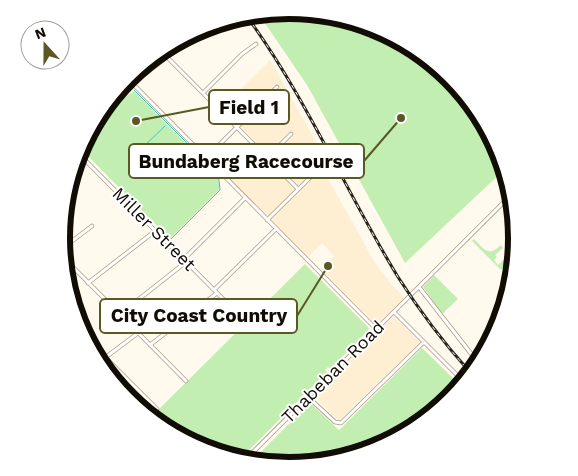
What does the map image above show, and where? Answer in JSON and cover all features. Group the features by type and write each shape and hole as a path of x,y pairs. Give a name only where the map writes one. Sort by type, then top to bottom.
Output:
{"street":[{"path":"203,93 242,54 256,44"},
{"path":"172,52 133,84 376,329"},
{"path":"167,57 298,189"},
{"path":"206,158 277,87"},
{"path":"267,158 291,134"},
{"name":"Miller Street","path":"84,159 230,306"},
{"path":"267,220 324,164"},
{"path":"120,314 185,261 246,198"},
{"name":"Thabeban Road","path":"251,454 505,201"},
{"path":"70,243 92,226"},
{"path":"150,345 216,291 276,229"},
{"path":"88,283 155,231"},
{"path":"72,267 186,381"},
{"path":"419,287 460,341 474,356"},
{"path":"394,312 459,377"},
{"path":"106,357 138,333"},
{"path":"308,397 335,422 341,423 424,342"},
{"path":"103,354 157,409"}],"shaded area":[{"path":"270,60 330,167 327,177 375,263 404,298 377,324 321,269 334,256 322,243 308,257 223,171 254,140 222,108"},
{"path":"393,317 420,342 338,420 313,395"}],"green space":[{"path":"303,19 332,23 373,35 399,48 434,73 454,93 479,128 492,154 499,175 405,263 307,85 263,21"},
{"path":"134,91 218,178 219,190 170,239 86,154 99,128 116,103"},
{"path":"474,239 487,251 493,251 501,245 503,248 495,255 497,257 494,260 498,265 507,256 506,265 501,270 472,241"},
{"path":"305,264 369,328 330,369 328,367 325,370 327,372 246,453 205,441 179,428 156,412"},
{"path":"434,275 458,299 442,314 423,287"},
{"path":"422,348 456,381 434,403 422,412 399,428 373,441 346,450 303,457 258,455 310,403 339,430"}],"waterway":[{"path":"134,90 214,170 219,180 220,190 170,240"},
{"path":"140,150 165,126"}],"railway":[{"path":"251,22 308,113 398,277 432,326 466,367"}],"place":[{"name":"Bundaberg Racecourse","path":"401,118"},
{"name":"Field 1","path":"136,121"},
{"name":"City Coast Country","path":"328,266"}]}
